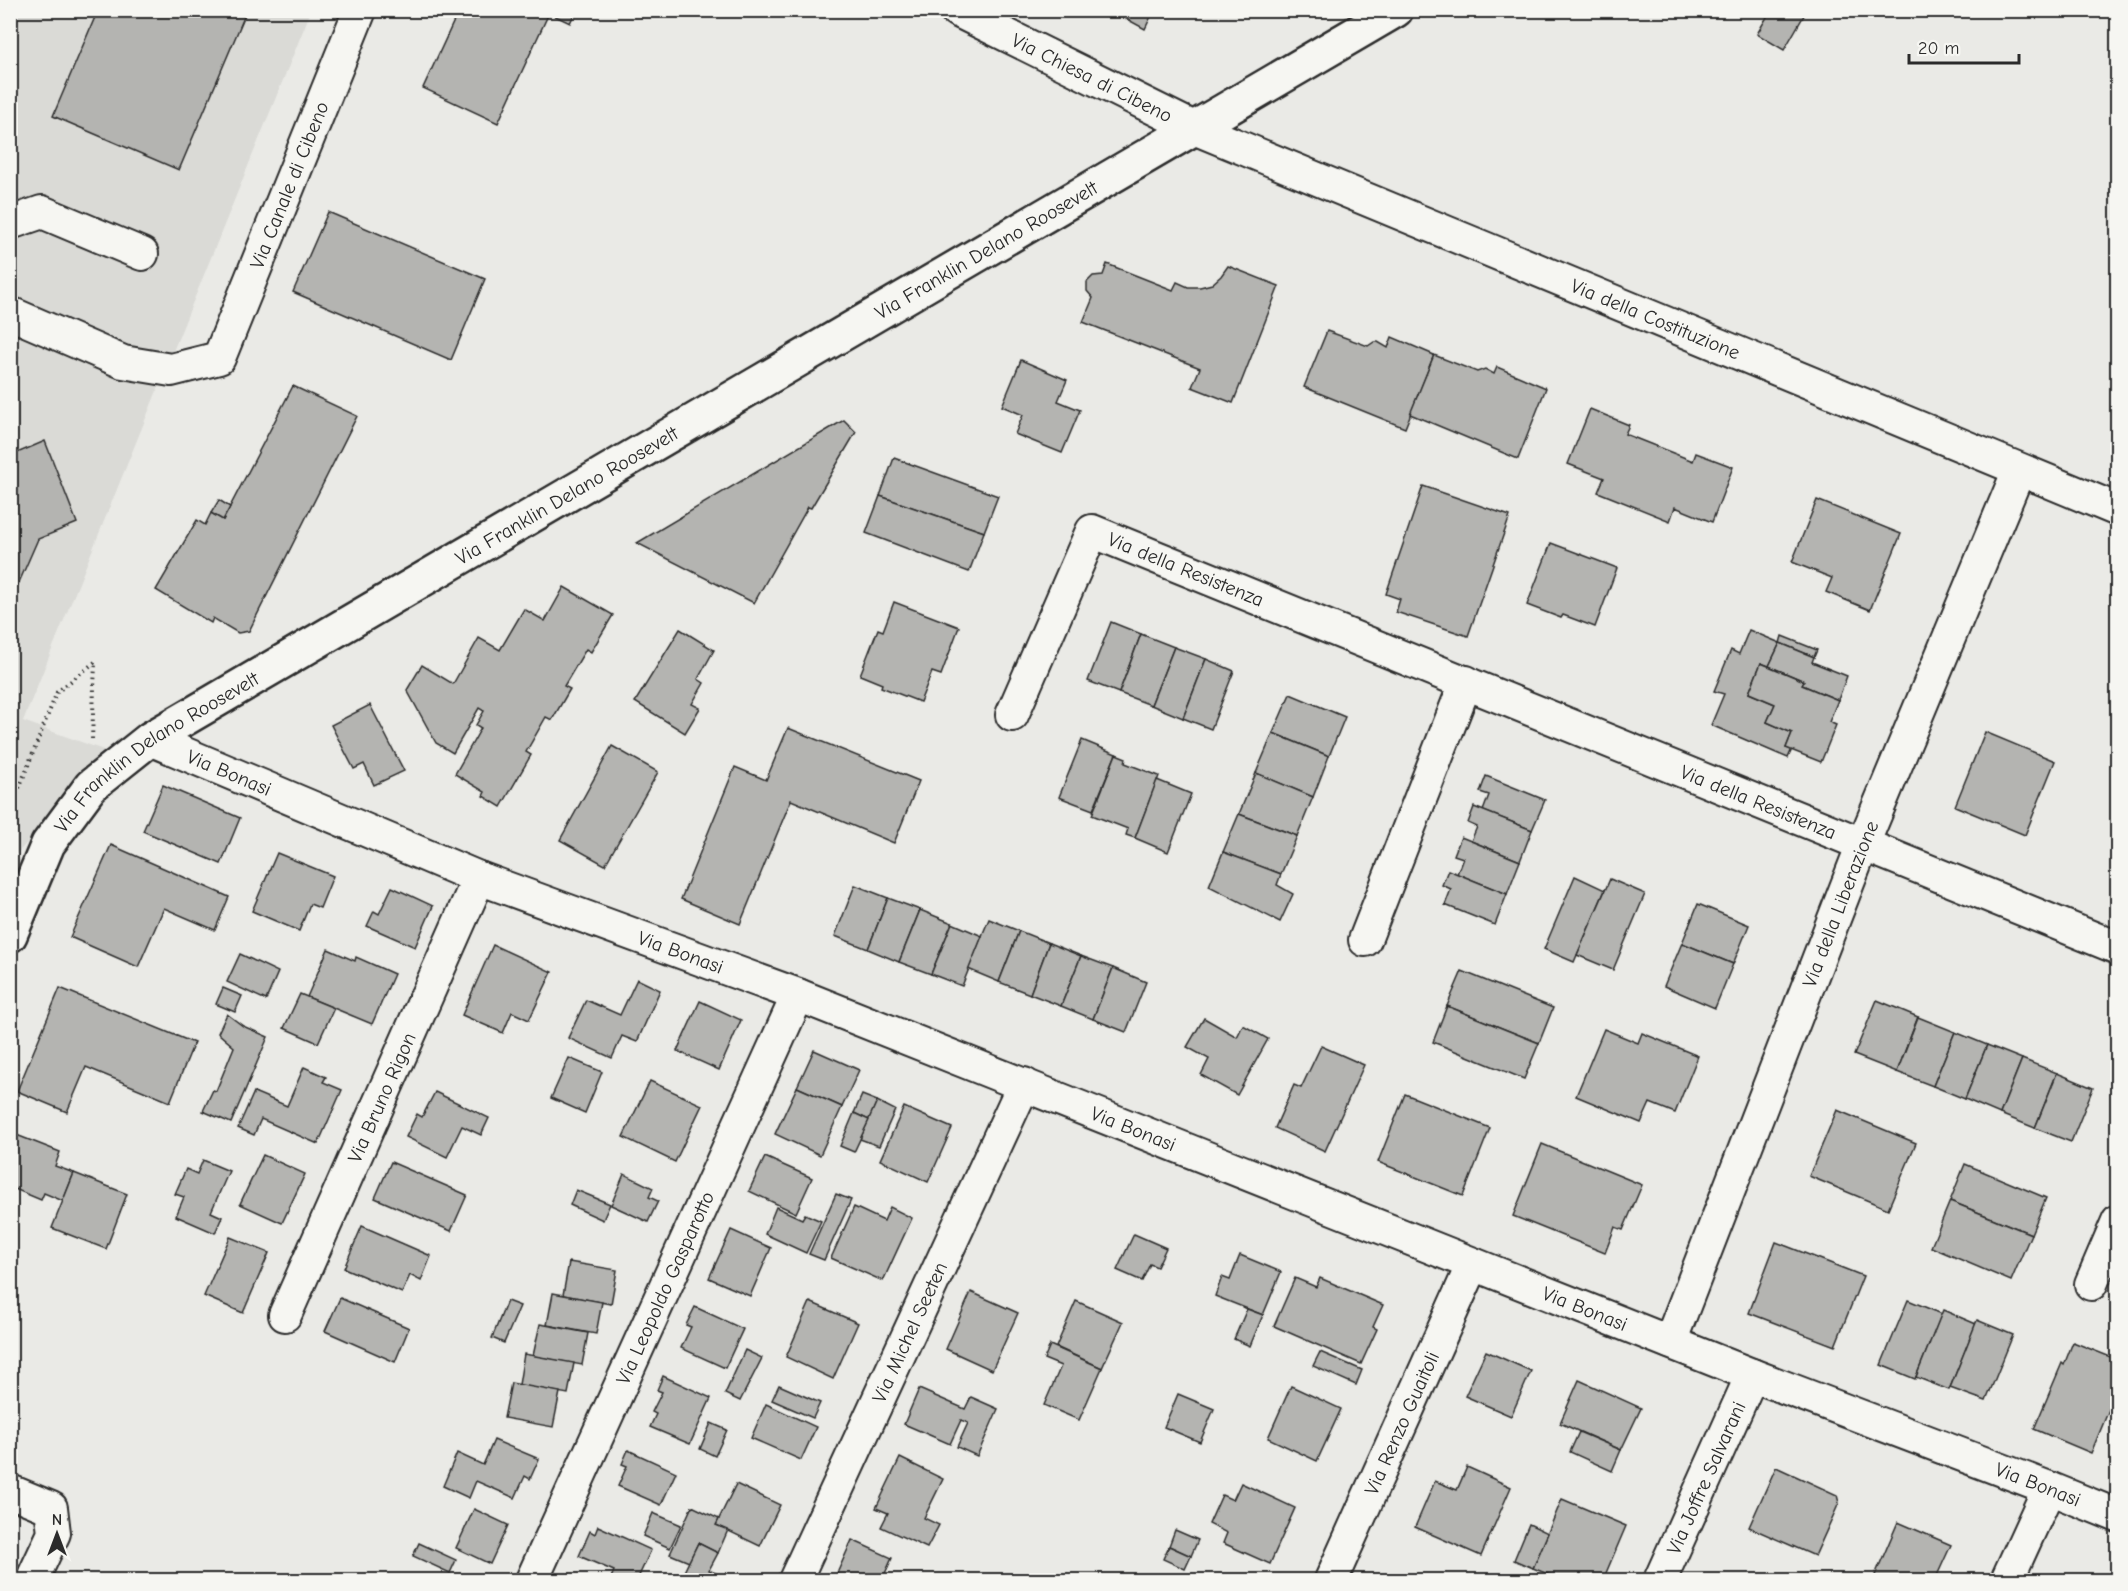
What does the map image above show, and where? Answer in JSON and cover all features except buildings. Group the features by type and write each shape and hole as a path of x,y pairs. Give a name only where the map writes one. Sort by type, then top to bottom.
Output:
{"main road":[{"name":"Via Franklin Delano Roosevelt","path":"10,934 48,844 91,786 150,739 1396,10"}],"street":[{"name":"Via Canale di Cibeno","path":"10,313 123,362 171,370 219,358 360,10"},
{"name":"Via Chiesa di Cibeno","path":"956,10 1194,128"},
{"name":"Via della Costituzione","path":"1194,128 2019,470 2117,508"},
{"path":"10,224 42,212 142,254"},
{"name":"Via della Liberazione","path":"1670,1342 1863,844 2019,470"},
{"name":"Via della Resistenza","path":"1011,715 1092,531 2118,948"},
{"path":"1365,940 1466,682"},
{"name":"Via Bonasi","path":"150,739 479,878 798,995 1752,1376 2118,1516"},
{"name":"Via Bruno Rigon","path":"285,1315 479,878"},
{"name":"Via Leopoldo Gasparotto","path":"532,1581 798,995"},
{"name":"Via Michel Seeten","path":"795,1581 1024,1084"},
{"path":"2091,1284 2118,1221"},
{"name":"Via Renzo Guaitoli","path":"1331,1581 1473,1264"},
{"name":"Via Joffre Salvarani","path":"1660,1581 1752,1376"},
{"path":"2007,1581 2049,1488"},
{"path":"10,1491 51,1508 54,1533 32,1581"}],"path":[{"path":"10,802 14,801 57,692 95,662 91,786"}],"shaded area":[{"path":"11,11 311,11 23,721 109,752 13,858 11,864"}]}
